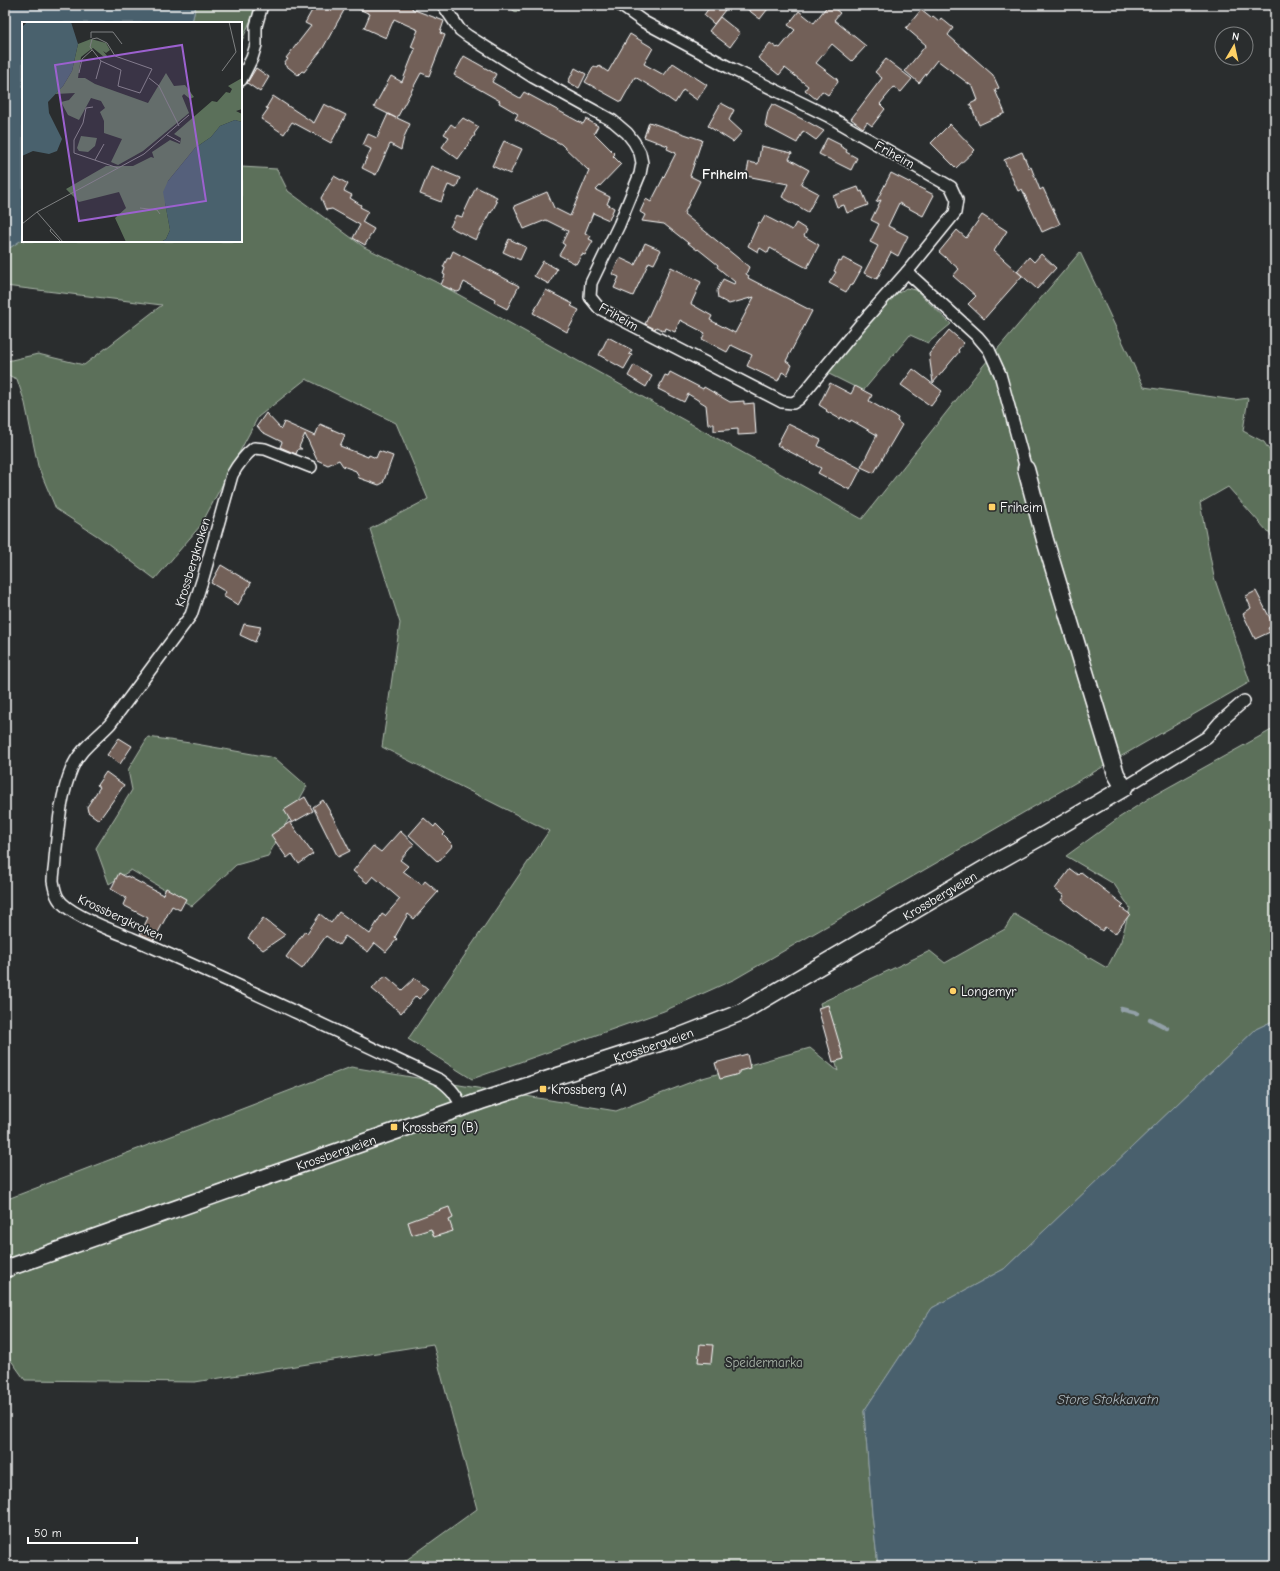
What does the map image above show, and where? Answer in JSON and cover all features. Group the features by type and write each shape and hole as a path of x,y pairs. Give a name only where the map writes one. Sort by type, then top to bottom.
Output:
{"street":[{"path":"242,78 252,58 256,45 256,26 262,5"},
{"name":"Friheim","path":"443,5 460,30 533,77 613,121 630,138 640,153 642,163 640,174 619,225 591,283 590,297 599,308 782,402 793,403 799,399 955,213 957,200 951,187 828,116 732,69 644,22 620,5"},
{"path":"907,272 978,337 989,350 1000,374 1045,540 1116,774 1124,788"},
{"name":"Krossbergkroken","path":"311,467 265,449 254,448 245,455 238,465 232,475 191,615 110,724 86,748 72,767 63,798 57,836 53,879 55,890 65,907 106,928 247,989 440,1080 457,1095 462,1108"},
{"name":"Krossbergveien","path":"5,1269 462,1108 678,1037 742,1012 1124,788 1207,737 1219,723 1244,701"}],"green space":[{"path":"196,5 257,5 242,41 242,22 191,22"},
{"path":"505,5 529,5 516,12"},
{"path":"242,167 277,169 288,191 364,247 436,282 862,519 983,366 1080,252 1144,387 1234,400 1248,398 1243,431 1264,442 1275,459 1275,540 1228,487 1200,503 1214,577 1250,682 735,979 664,1011 472,1079 408,1039 549,831 382,747 400,623 370,529 428,499 396,423 306,379 258,417 201,525 155,579 99,537 56,509 38,466 25,403 17,379 5,374 7,361 38,354 84,365 162,305 5,286 5,251 22,240 22,242 242,242"},
{"path":"906,288 916,290 951,324 928,343 910,335 863,391 827,373 896,290 899,293"},
{"name":"Speidermarka","path":"1275,728 1275,1020 1256,1029 1004,1269 932,1308 864,1411 872,1514 878,1566 398,1566 477,1509 433,1344 195,1382 25,1380 5,1352 5,1200 351,1067 616,1111 699,1079 810,1048 838,1071 820,1003 930,951 945,963 1005,929 1014,914 1107,968 1121,941 1130,908 1114,884 1066,856 1117,819 1151,797"},
{"path":"148,737 275,758 307,786 268,856 236,865 192,906 131,870 109,884 96,848 132,790 128,770"}],"water":[{"path":"5,5 196,5 191,22 22,22 22,240 5,251"},
{"name":"Store Stokkavatn","path":"1275,1020 1275,1566 878,1566 872,1514 864,1411 932,1308 1004,1269 1256,1029"}],"building":[{"path":"315,5 347,5 323,48 304,72 302,71 298,75 284,64 288,59 286,58 311,26 305,23"},
{"path":"350,5 413,5 412,9 444,21 440,33 445,35 429,76 421,73 397,118 410,124 404,137 401,150 390,144 376,175 362,168 371,149 363,145 368,134 377,138 388,114 374,107 391,76 402,82 415,49 411,47 418,30 394,19 386,38 364,28 370,14"},
{"path":"711,5 729,5 714,24 704,15"},
{"path":"742,5 771,5 760,19"},
{"path":"828,5 840,13 834,20 866,46 852,61 832,44 816,63 837,79 838,82 828,95 822,91 816,99 805,90 808,86 785,68 779,75 758,58 770,43 777,48 780,48 795,30 788,25 799,11 814,23"},
{"path":"921,10 931,18 933,16 939,21 941,18 953,28 948,35 993,75 999,88 995,90 1005,113 979,125 970,104 978,100 973,87 937,60 919,83 905,71 926,45 906,28"},
{"path":"720,17 740,33 730,47 709,31"},
{"path":"630,34 653,48 644,64 664,75 673,63 707,85 697,100 683,90 675,103 635,77 621,102 585,82 594,66 598,68 599,66 608,72"},
{"path":"464,56 496,74 492,82 520,98 524,92 583,124 586,119 598,126 594,133 615,154 613,156 621,164 596,190 610,197 607,204 614,208 609,220 593,213 585,233 591,236 589,239 593,241 585,255 582,254 576,264 559,255 565,245 562,243 568,231 546,220 524,229 514,206 547,192 554,208 570,216 589,171 561,144 515,119 518,114 499,103 500,101 454,75"},
{"path":"886,59 912,79 901,92 894,87 880,104 885,109 872,126 867,122 863,128 851,119 882,78 875,72"},
{"path":"256,68 269,77 260,92 247,83"},
{"path":"575,68 586,74 579,88 568,82"},
{"path":"273,96 314,123 324,104 346,115 331,143 292,122 284,134 261,119 268,109 266,108"},
{"path":"721,103 734,110 729,120 742,132 733,142 708,126"},
{"path":"772,104 824,131 816,140 803,131 797,143 765,126 768,111"},
{"path":"463,118 479,127 458,159 442,147 449,137 444,134 451,124 455,127"},
{"path":"649,122 702,140 690,176 700,181 684,214 749,267 746,274 749,276 748,278 812,311 786,361 792,365 787,375 782,372 778,381 747,366 752,355 731,345 727,352 702,339 705,333 680,320 675,332 666,328 665,331 656,327 655,329 645,324 671,267 701,282 691,304 712,316 710,320 735,333 754,297 729,304 718,298 717,291 723,279 734,284 735,282 717,267 718,265 664,224 642,221 645,215 640,212 646,199 651,202 676,153 667,149 668,146 644,137"},
{"path":"950,124 975,150 956,168 931,143"},
{"path":"827,138 841,145 840,146 847,150 846,152 857,158 851,170 819,154"},
{"path":"504,141 522,149 510,174 492,166"},
{"path":"761,146 792,153 789,159 809,170 801,184 818,193 808,212 782,197 788,184 746,176 749,162 758,164"},
{"path":"1022,152 1029,168 1031,167 1040,190 1043,188 1060,224 1042,232 1022,189 1018,191 1004,160"},
{"path":"431,166 460,178 456,188 448,185 441,202 420,194"},
{"path":"891,173 934,195 923,216 899,203 888,226 908,236 898,256 891,252 877,279 864,273 878,246 870,242 879,224 871,220 881,200 876,202"},
{"path":"334,176 348,184 344,191 352,195 350,198 361,205 360,207 368,211 362,222 374,229 365,245 353,238 360,225 332,209 326,210 321,198"},
{"path":"476,187 497,197 495,201 497,202 491,213 490,212 476,240 450,227 456,215 462,217"},
{"path":"858,187 860,192 862,191 868,205 847,213 844,205 837,207 833,196"},
{"path":"982,215 1007,231 994,251 1022,276 984,319 968,304 976,296 953,276 959,269 939,252 957,230 966,238"},
{"path":"765,216 792,230 796,223 807,230 804,236 819,245 807,268 770,248 768,253 760,248 758,252 748,246 759,222 761,223"},
{"path":"509,239 526,247 520,260 503,252"},
{"path":"645,243 661,250 654,264 649,262 633,296 614,288 619,277 612,274 620,258 635,265"},
{"path":"453,251 519,286 507,309 494,302 495,299 464,282 460,291 457,292 441,285 445,275 443,274 445,268 443,267"},
{"path":"1041,254 1056,268 1037,289 1017,271 1029,257 1034,262"},
{"path":"843,258 862,268 852,286 850,285 846,292 829,283 836,272 834,271 839,261 841,262"},
{"path":"543,261 557,269 549,284 534,276"},
{"path":"546,290 573,304 571,306 579,310 567,332 533,313"},
{"path":"949,330 964,343 958,350 959,352 933,383 929,354"},
{"path":"608,337 632,350 629,354 632,355 624,369 599,355"},
{"path":"634,365 652,376 646,387 628,376"},
{"path":"913,369 942,391 931,406 901,385"},
{"path":"670,372 703,389 704,387 730,402 744,401 744,404 754,403 756,434 738,435 738,429 714,431 714,424 708,424 706,405 688,394 684,402 658,389 665,375 668,376"},
{"path":"830,383 851,394 855,386 872,395 869,401 898,418 897,421 902,425 874,473 861,467 877,435 851,420 850,422 841,417 840,419 819,405"},
{"path":"266,413 281,429 284,422 315,436 320,424 345,435 340,446 368,457 369,455 376,458 379,451 393,456 383,483 379,485 359,478 356,471 343,466 339,460 328,465 317,460 305,434 299,447 302,449 298,449 296,454 280,447 282,442 262,432 257,426"},
{"path":"788,424 821,440 818,446 861,469 850,490 818,473 821,468 777,445"},
{"path":"221,565 251,583 238,605 223,596 226,592 211,583"},
{"path":"1256,591 1274,626 1268,628 1270,632 1255,639 1243,614 1251,608 1246,596"},
{"path":"244,624 261,627 255,642 240,635"},
{"path":"119,738 132,746 120,764 107,755"},
{"path":"106,772 124,785 99,820 88,812 87,807 100,787 97,785"},
{"path":"305,797 313,811 292,823 284,810"},
{"path":"323,800 350,851 338,857 313,807"},
{"path":"424,818 434,827 436,824 445,833 443,835 453,845 438,862 409,835"},
{"path":"290,822 313,854 299,864 292,854 287,858 271,835"},
{"path":"400,831 414,844 400,860 408,866 403,871 422,885 425,881 438,892 414,919 408,914 395,937 397,939 386,952 375,943 368,952 345,936 339,945 326,936 302,969 286,957 305,931 307,933 320,914 331,923 339,912 370,934 382,914 385,916 400,899 373,876 367,883 353,871 373,846 381,852"},
{"path":"1070,869 1078,875 1081,872 1124,905 1121,908 1130,914 1115,934 1105,927 1102,931 1061,900 1064,896 1055,889"},
{"path":"119,873 163,895 166,888 186,899 180,910 172,906 154,940 140,934 148,918 123,905 126,898 111,889"},
{"path":"263,918 285,935 263,950 248,938"},
{"path":"386,976 402,990 415,978 428,989 419,999 416,996 401,1013 372,989"},
{"path":"828,1005 844,1059 833,1062 818,1008"},
{"path":"747,1054 750,1068 739,1071 739,1074 720,1079 715,1063"},
{"path":"449,1207 453,1218 449,1220 453,1231 434,1237 431,1229 412,1235 408,1222"},
{"path":"700,1344 713,1345 711,1363 698,1362"}],"waterway":[{"path":"1121,1009 1137,1013"},
{"path":"1150,1019 1167,1028"}],"place":[{"name":"Friheim","path":"992,507"},
{"name":"Longemyr","path":"953,991"},
{"name":"Krossberg (A)","path":"543,1089"},
{"name":"Krossberg (B)","path":"394,1127"}],"district":[{"name":"Friheim","path":"725,174"}]}
